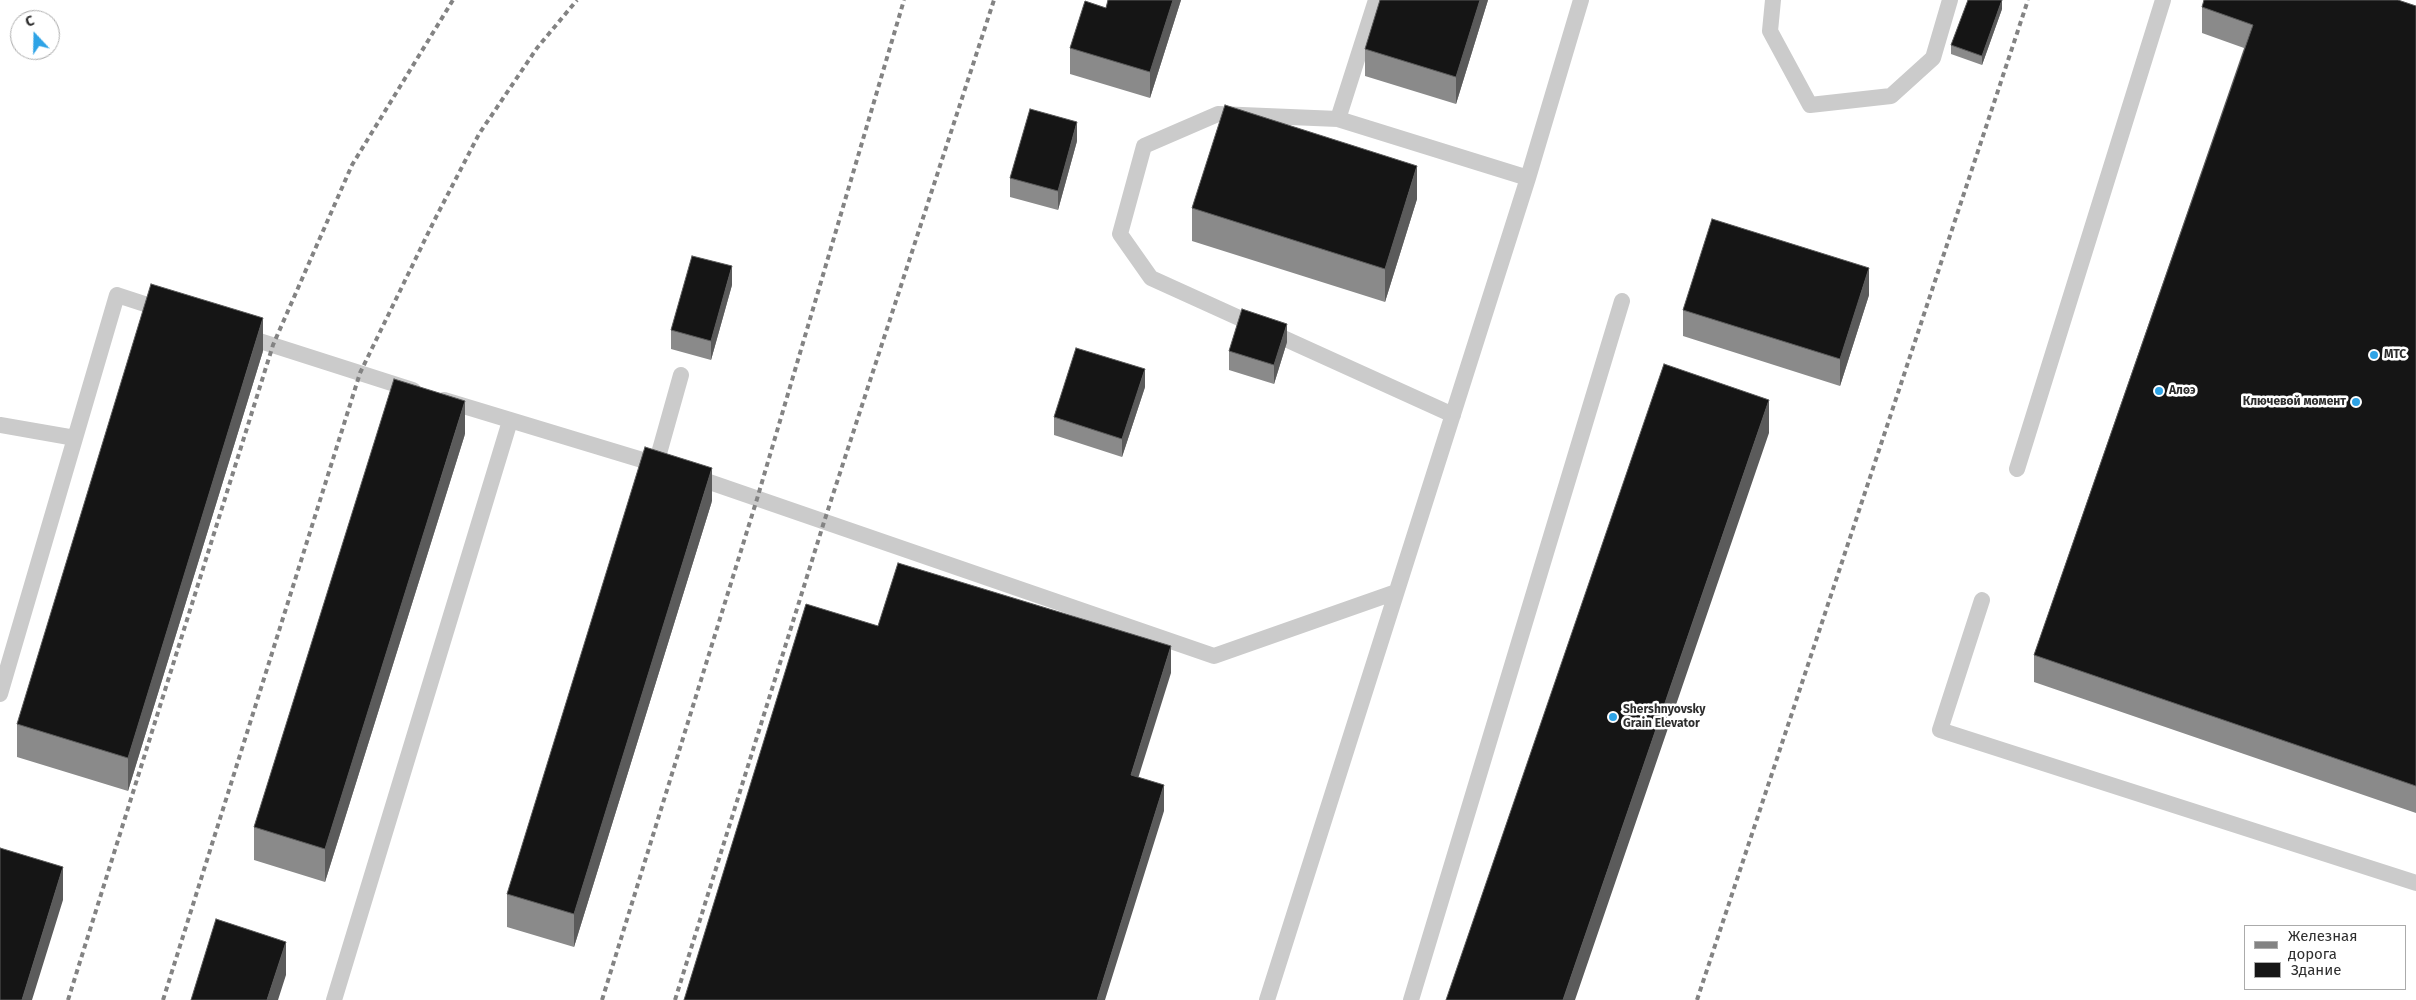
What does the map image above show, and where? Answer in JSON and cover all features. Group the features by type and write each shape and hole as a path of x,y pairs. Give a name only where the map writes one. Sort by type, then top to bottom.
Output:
{"lane":[{"path":"1338,118 1376,0"},
{"path":"1266,1000 1528,178 1581,0"},
{"path":"1773,0 1770,31 1810,105 1891,96 1933,58 1950,0"},
{"path":"2018,469 2163,0"},
{"path":"1453,415 1151,278 1120,234 1144,146 1218,114 1338,118 1528,178"},
{"path":"0,694 117,295 181,316"},
{"path":"1411,1000 1622,301"},
{"path":"227,330 510,421 656,464 1214,656 1396,592"},
{"path":"656,464 681,375"},
{"path":"334,1000 510,421"},
{"path":"0,425 75,438"},
{"path":"1982,600 1940,730 2416,883"}],"building":[{"path":"1108,0 1173,0 1150,72 1070,48 1085,1 1106,8"},
{"path":"1380,0 1480,0 1456,77 1365,49"},
{"path":"1968,0 2002,0 1982,56 1951,45"},
{"path":"2204,0 2398,0 2416,6 2416,786 2034,655 2253,25 2202,7"},
{"path":"1225,105 1417,166 1385,269 1192,208"},
{"path":"1030,109 1077,122 1058,191 1010,178"},
{"path":"1712,219 1869,268 1840,359 1683,310"},
{"path":"692,256 732,266 711,341 671,330"},
{"path":"151,284 263,318 128,758 17,724"},
{"path":"1242,309 1287,324 1274,365 1229,351"},
{"path":"1076,348 1145,369 1122,439 1054,417"},
{"name":"Shershnyovsky Grain Elevator","path":"1664,364 1769,400 1563,1000 1446,1000"},
{"path":"394,379 465,401 325,849 254,827"},
{"path":"645,447 712,468 574,914 507,894"},
{"path":"898,563 1171,646 1131,775 1164,785 1097,1000 684,1000 806,604 878,626"},
{"path":"0,848 63,867 22,1000 0,1000"},
{"path":"216,919 286,942 267,1000 191,1000"}],"railway":[{"path":"68,1000 273,345 352,165 453,0"},
{"path":"163,1000 360,373 434,221 479,134 537,48 577,0"},
{"path":"602,1000 757,499 904,0"},
{"path":"675,1000 824,522 994,0"},
{"path":"1697,1000 2028,0"}],"place":[{"name":"МТС","path":"2374,355"},
{"name":"Алоэ","path":"2159,391"},
{"name":"Ключевой момент","path":"2356,402"},
{"name":"Shershnyovsky Grain Elevator","path":"1613,717"}]}
